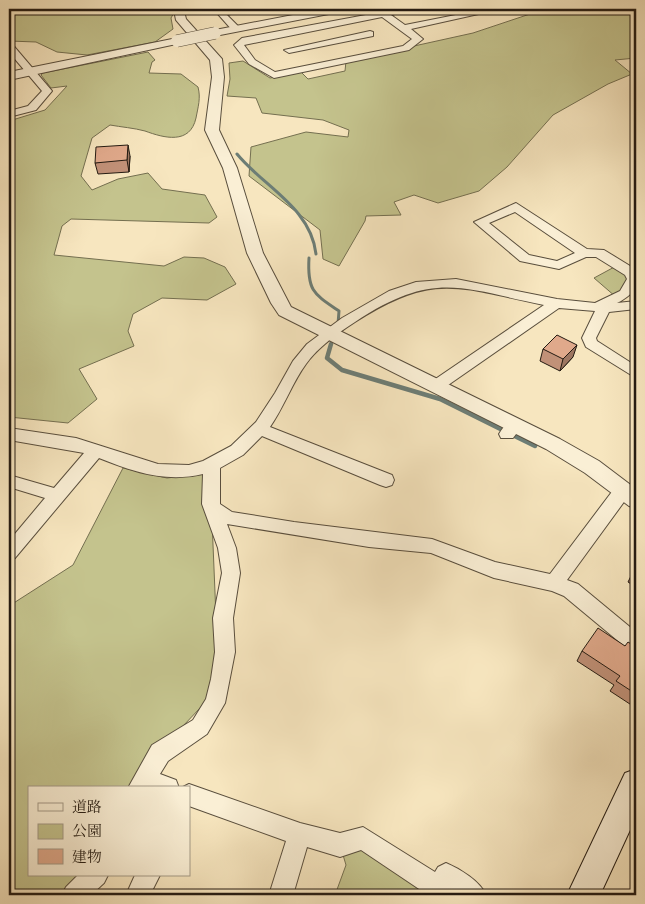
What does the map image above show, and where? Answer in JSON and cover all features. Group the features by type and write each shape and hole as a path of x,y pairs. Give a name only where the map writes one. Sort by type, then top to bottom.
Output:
{"main road":[{"path":"583,895 636,784"}],"street":[{"path":"184,9 180,15 181,20 216,59 218,77 212,130 230,168 255,253 279,303 285,311 436,386 511,430 582,461 630,495 554,583"},
{"path":"236,29 221,13 245,9"},
{"path":"9,76 339,9 380,42"},
{"path":"384,14 418,39 406,48 380,42 298,59 274,75 269,74 252,62 239,45 242,41 410,9"},
{"path":"404,28 497,9"},
{"path":"272,35 298,59"},
{"path":"298,59 380,42"},
{"path":"9,46 47,90 32,108 12,113 9,102"},
{"path":"584,253 516,206 480,222 525,258 559,265 584,253 599,253 633,276 634,279 625,294 601,304 602,314 589,338 591,344 636,373"},
{"path":"9,434 24,439 73,443 149,469 163,471 212,467 229,457 260,429 277,404 303,356 329,334 394,294 427,283 487,286 556,303 601,308 630,306 636,315"},
{"path":"436,386 556,303"},
{"path":"260,429 386,480"},
{"path":"10,548 96,450"},
{"path":"158,786 142,783 160,754 200,727 215,703 221,680 224,652 223,618 231,573 227,548 212,509 212,467"},
{"path":"9,481 57,494"},
{"path":"212,509 229,518 334,536 432,546 494,570 554,583 571,590 636,644"},
{"path":"190,795 300,834 340,845 363,838 438,888 446,875 474,895"},
{"path":"280,895 300,834"},
{"path":"74,895 95,876"},
{"path":"138,895 148,876"}],"green space":[{"path":"9,9 176,9 171,18 173,29 155,42 87,55 57,52 36,42 9,41"},
{"path":"545,9 636,9 636,58 615,60 632,74 608,84 553,115 507,167 479,191 438,203 414,195 394,202 401,215 366,216 339,266 323,259 320,230 249,176 251,147 306,132 348,137 349,130 323,120 262,113 256,98 227,96 230,79 229,63 243,61 270,78 301,72 308,79 345,71 346,61 473,33"},
{"path":"148,52 155,60 152,62 149,73 181,74 198,87 199,102 193,127 182,136 168,137 110,125 92,138 81,176 92,190 118,179 148,173 162,189 205,195 217,217 209,223 71,219 62,226 54,255 164,266 184,257 204,258 225,267 236,284 207,300 162,298 133,314 128,331 134,346 79,369 97,399 68,423 9,417 9,121 45,110 67,86 51,88 41,75 43,73"},
{"path":"618,265 633,276 616,297 594,278"},
{"path":"123,468 167,478 210,473 219,688 147,764 135,786 28,786 28,876 78,876 61,895 9,895 9,606 73,565"},
{"path":"363,838 438,888 434,895 335,895 346,865 340,845"}],"building":[{"path":"128,145 127,160 95,163 96,147"},
{"path":"557,335 577,345 563,359 543,349"},
{"path":"598,628 625,646 628,642 636,647 636,694 616,681 620,676 582,651"}],"waterway":[{"path":"237,154 296,211 312,238 316,254"},
{"path":"309,258 311,285 323,300 339,311 338,324"},
{"path":"331,344 327,358 342,370 440,399 535,446"}]}
